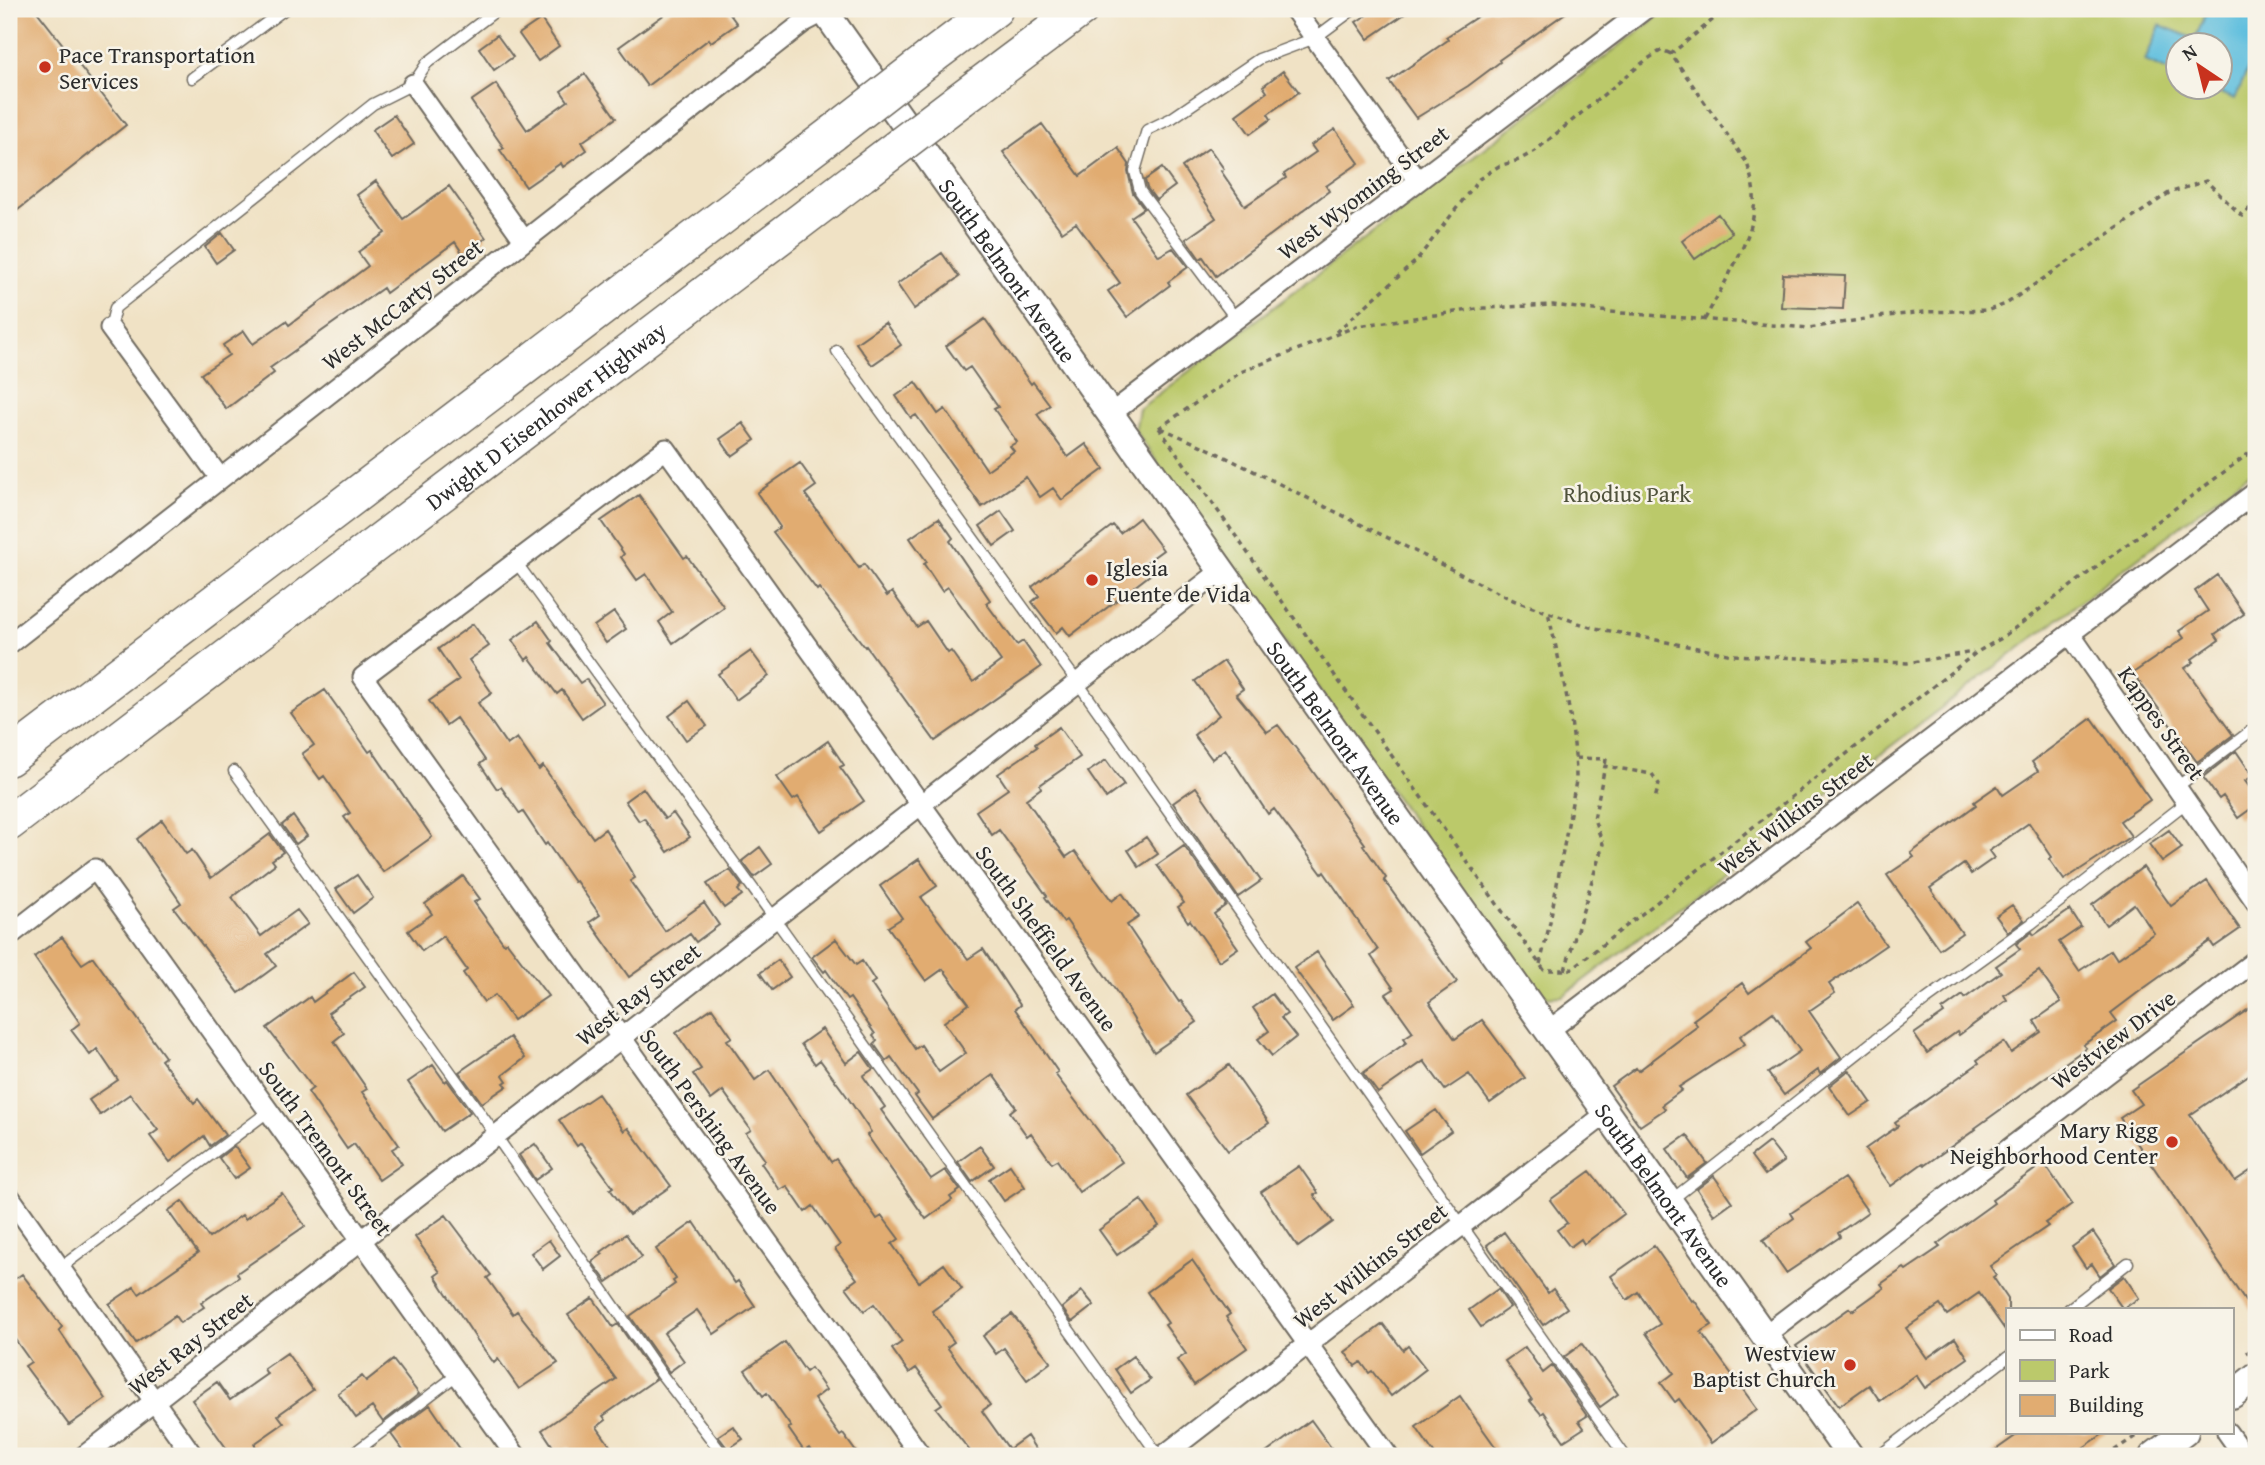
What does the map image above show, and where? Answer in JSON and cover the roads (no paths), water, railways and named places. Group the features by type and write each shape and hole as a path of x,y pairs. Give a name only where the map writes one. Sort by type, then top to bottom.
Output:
{"highway":[{"path":"9,758 995,9"},
{"name":"Dwight D Eisenhower Highway","path":"9,823 1081,9"}],"main road":[{"name":"South Belmont Avenue","path":"826,10 1110,415 1850,1456"},
{"path":"2234,1393 2256,1376"},
{"path":"2153,1456 2182,1434"}],"street":[{"path":"1294,9 1418,181"},
{"name":"West Wyoming Street","path":"1110,415 1645,9"},
{"name":"West McCarty Street","path":"9,644 804,22 826,10"},
{"path":"413,84 524,240"},
{"path":"110,328 220,478"},
{"name":"South Sheffield Avenue","path":"516,562 666,449 1388,1456"},
{"path":"2070,634 2256,492"},
{"name":"South Pershing Avenue","path":"516,562 363,677 921,1456"},
{"name":"West Ray Street","path":"84,1456 1221,571"},
{"name":"West Wilkins Street","path":"1548,1031 2070,634"},
{"name":"Kappes Street","path":"2070,634 2256,902"},
{"name":"South Tremont Street","path":"9,936 95,869 516,1456"},
{"name":"Westview Drive","path":"1765,1335 2256,960"},
{"name":"West Wilkins Street","path":"1161,1456 1606,1113"},
{"path":"9,1196 193,1456"},
{"path":"2228,1434 2244,1456"}],"lane":[{"path":"192,78 285,9"},
{"path":"110,328 115,308 373,104 413,84 427,63 498,9"},
{"path":"1236,318 1140,191 1135,171 1147,130 1172,118 1259,59 1315,38 1354,9"},
{"path":"836,351 1078,683 1625,1456"},
{"path":"516,562 1161,1456"},
{"path":"1670,1202 1927,999 2031,924 2182,795 2256,727"},
{"path":"234,771 496,1135 662,1375 724,1456"},
{"path":"60,1268 269,1111"},
{"path":"2070,1308 2128,1264"},
{"path":"1880,1456 2006,1359"},
{"path":"350,1456 458,1374"}],"water":[{"path":"2208,9 2256,9 2256,50 2235,99 2234,32 2198,32"},
{"path":"2160,25 2178,32 2164,32 2164,69 2145,61"}],"place":[{"name":"Pace Transportation Services","path":"45,67"},
{"name":"Iglesia Fuente de Vida","path":"1092,580"},
{"name":"Mary Rigg Neighborhood Center","path":"2172,1142"},
{"name":"Westview Baptist Church","path":"1850,1365"}],"park label":[{"name":"Rhodius Park","path":"1627,493"}]}
